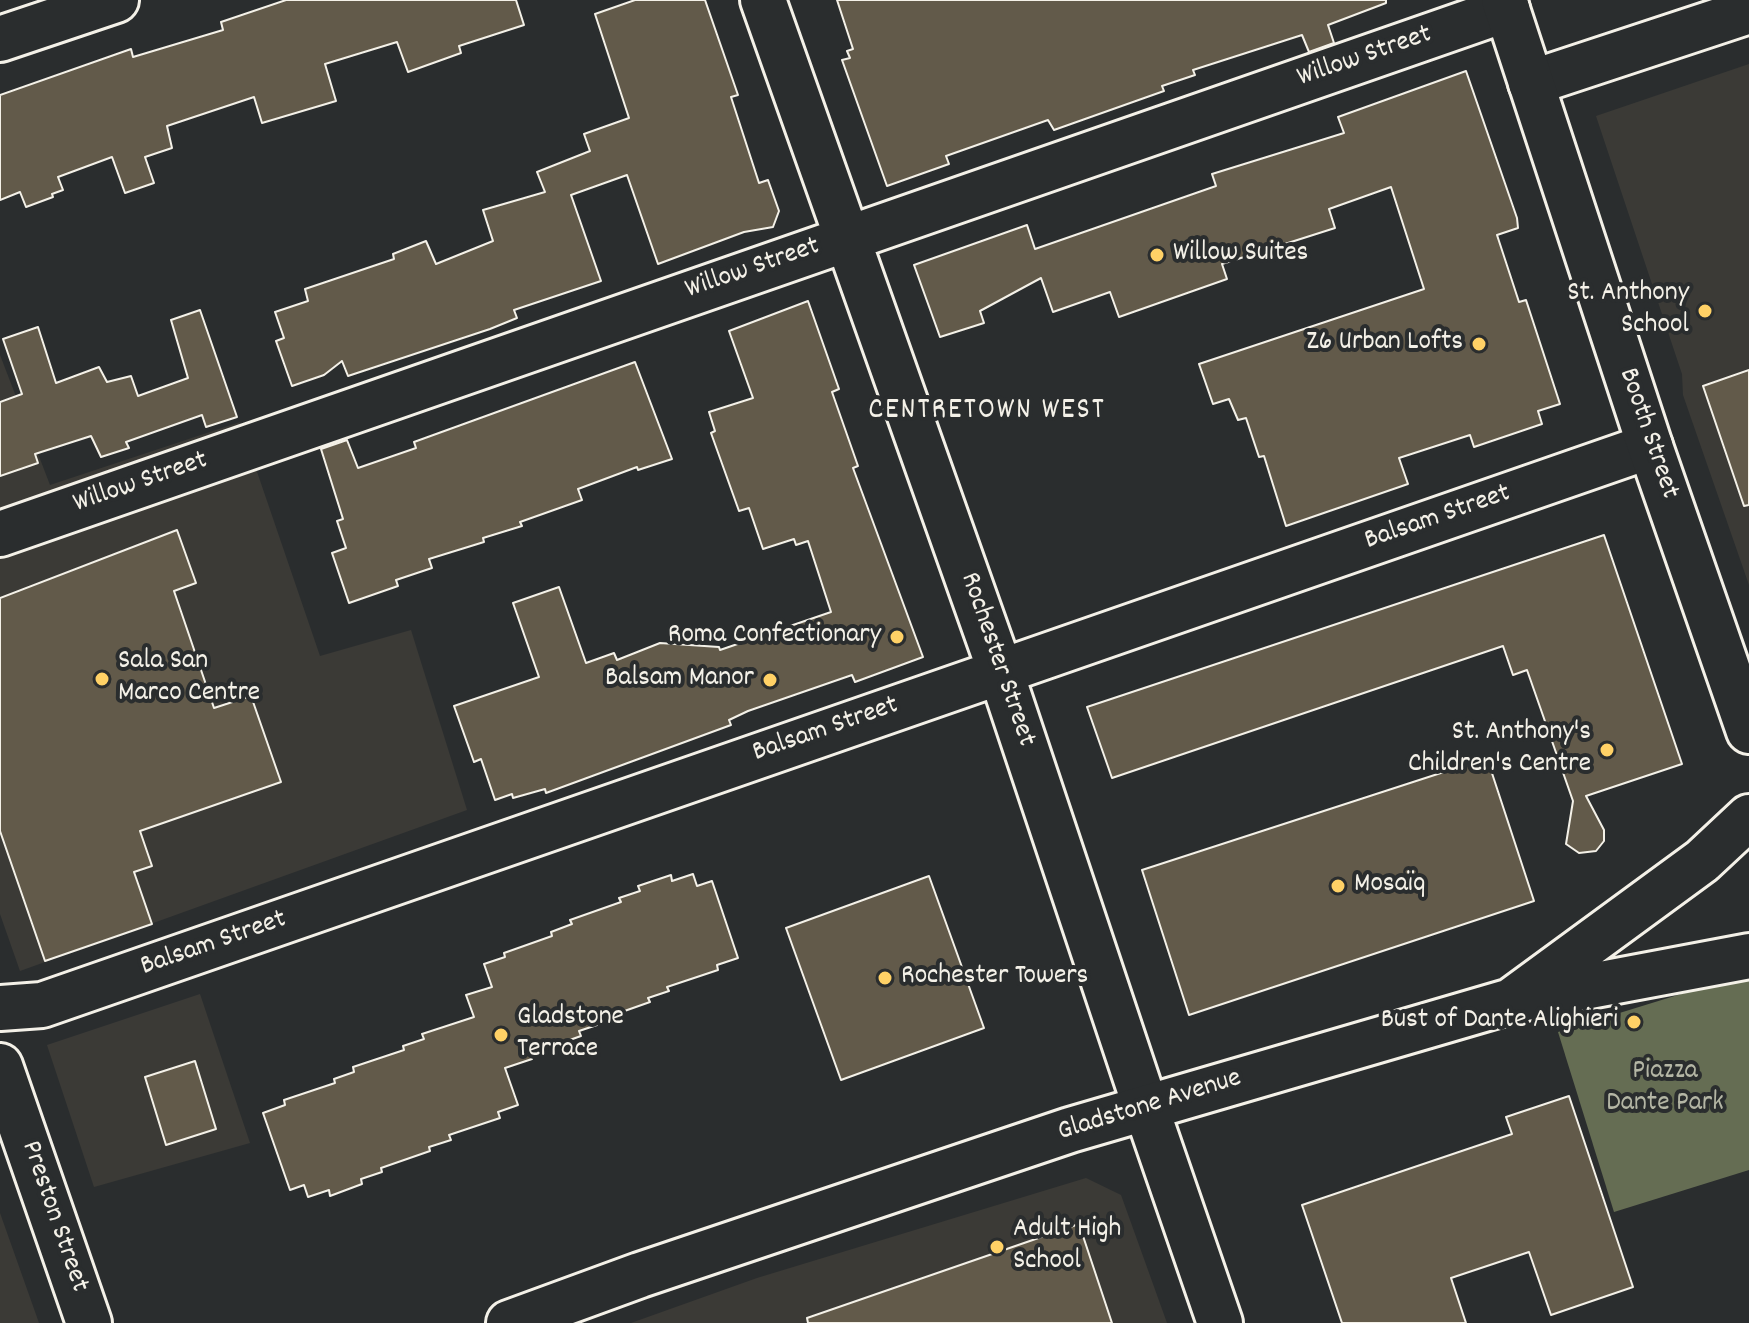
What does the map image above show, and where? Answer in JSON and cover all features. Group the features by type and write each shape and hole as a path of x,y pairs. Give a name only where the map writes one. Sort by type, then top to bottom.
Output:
{"street":[{"path":"0,39 116,0"},
{"name":"Rochester Street","path":"763,0 1000,670 1220,1323"},
{"name":"Willow Street","path":"0,534 1505,4"},
{"name":"Booth Street","path":"1505,4 1650,446 1749,731"},
{"path":"1531,83 1749,11"},
{"name":"Balsam Street","path":"0,1008 42,1005 1650,446"},
{"name":"Gladstone Avenue","path":"509,1323 859,1200 1146,1108 1511,1001 1702,861 1749,817"},
{"path":"1511,1001 1749,956"},
{"name":"Preston Street","path":"0,1066 89,1323"}],"shaded area":[{"name":"St. Anthony School","path":"1749,64 1749,585 1683,395 1682,374 1596,116"},
{"path":"0,355 50,485 240,422 320,656 411,630 467,810 20,971 0,914"},
{"path":"200,994 250,1143 94,1187 47,1045"},
{"name":"Adult High School","path":"1086,1178 1121,1195 1167,1323 631,1323 757,1278"},
{"path":"0,1213 39,1323 0,1323"}],"green space":[{"name":"Piazza Dante Park","path":"1749,973 1749,1170 1614,1212 1558,1032"}],"building":[{"path":"286,0 516,0 524,25 459,46 461,53 408,72 397,42 325,64 336,101 262,123 254,97 167,126 172,148 145,157 154,183 125,193 112,157 58,177 63,190 52,194 53,197 26,207 20,192 0,200 0,95 131,49 133,57 223,30 221,22"},
{"path":"635,0 705,0 738,95 731,97 759,183 768,180 779,211 773,227 744,232 658,264 627,175 571,195 601,281 514,310 517,318 490,329 348,376 342,361 324,375 292,386 276,341 284,338 275,312 308,301 305,289 394,259 393,254 426,241 436,264 493,241 483,210 545,192 537,172 590,151 584,134 629,118 595,14"},
{"path":"837,0 1386,0 1386,3 1328,25 1334,43 1309,52 1302,35 1193,70 1195,75 1162,86 1164,91 1054,130 1048,120 946,156 949,164 887,186 842,60 850,58 847,51 853,49"},
{"path":"1466,71 1517,218 1518,228 1497,235 1519,302 1526,300 1560,404 1538,411 1542,424 1474,447 1470,435 1399,458 1408,484 1286,526 1264,456 1259,457 1246,418 1238,420 1229,399 1213,404 1199,364 1424,289 1391,187 1329,209 1335,228 1222,264 1227,279 1119,317 1110,292 1053,312 1041,278 980,311 984,323 940,337 914,265 1027,225 1035,249 1216,186 1212,174 1344,133 1338,117"},
{"path":"808,301 839,389 832,392 858,466 853,468 923,657 855,682 852,675 748,711 729,720 731,725 546,793 545,789 495,800 481,759 474,762 454,706 539,677 513,603 559,587 586,663 614,653 617,660 660,643 719,647 720,650 831,612 808,541 796,545 794,539 763,549 749,508 739,511 711,433 715,431 709,412 753,398 729,331"},
{"path":"200,310 237,417 206,427 202,415 126,442 129,448 101,457 91,436 35,454 38,463 0,476 0,402 22,394 3,339 38,327 56,383 99,367 107,382 131,376 138,396 188,378 171,320"},
{"path":"635,362 672,459 638,470 637,467 578,489 582,500 520,522 522,526 483,538 484,542 429,559 432,568 396,580 398,586 349,603 332,553 346,548 337,521 343,519 321,449 347,440 358,468 416,448 414,442"},
{"path":"1749,370 1749,505 1744,506 1703,386"},
{"path":"177,530 196,583 174,591 214,708 251,696 281,782 140,831 152,866 134,872 152,924 45,961 0,831 0,598"},
{"path":"1604,535 1682,764 1586,796 1604,830 1604,841 1596,851 1579,853 1566,844 1573,801 1527,670 1513,675 1503,646 1112,778 1087,707"},
{"name":"Mosaïq","path":"1487,758 1534,901 1189,1015 1142,870"},
{"name":"Gladstone Terrace","path":"693,874 697,886 712,881 738,958 717,965 718,970 667,987 669,991 648,998 650,1002 599,1020 600,1024 579,1031 581,1036 530,1054 532,1059 505,1068 518,1105 498,1112 500,1118 449,1135 451,1140 429,1147 430,1151 381,1168 382,1172 361,1179 362,1184 330,1196 329,1190 308,1197 304,1185 290,1190 263,1113 285,1105 284,1100 335,1083 334,1079 354,1072 353,1067 404,1050 403,1046 424,1039 422,1034 474,1017 466,995 492,987 484,964 505,957 504,953 552,936 551,932 572,924 570,920 621,902 619,898 640,891 638,886 671,875 672,881"},
{"name":"Rochester Towers","path":"929,876 984,1028 841,1080 786,928"},
{"path":"195,1061 216,1129 166,1145 145,1077"},
{"path":"1569,1096 1633,1287 1551,1315 1529,1252 1451,1278 1466,1323 1342,1323 1302,1205 1512,1134 1506,1117"},
{"path":"1079,1224 1112,1323 808,1323 807,1318"}],"place":[{"name":"Willow Suites","path":"1157,255"},
{"name":"St. Anthony School","path":"1705,311"},
{"name":"Z6 Urban Lofts","path":"1479,344"},
{"name":"Roma Confectionary","path":"897,637"},
{"name":"Sala San Marco Centre","path":"102,679"},
{"name":"Balsam Manor","path":"770,680"},
{"name":"St. Anthony's Children's Centre","path":"1607,750"},
{"name":"Mosaïq","path":"1338,886"},
{"name":"Rochester Towers","path":"885,978"},
{"name":"Bust of Dante Alighieri","path":"1634,1022"},
{"name":"Gladstone Terrace","path":"501,1035"},
{"name":"Adult High School","path":"997,1247"}],"district":[{"name":"CENTRETOWN WEST","path":"987,413"}]}
